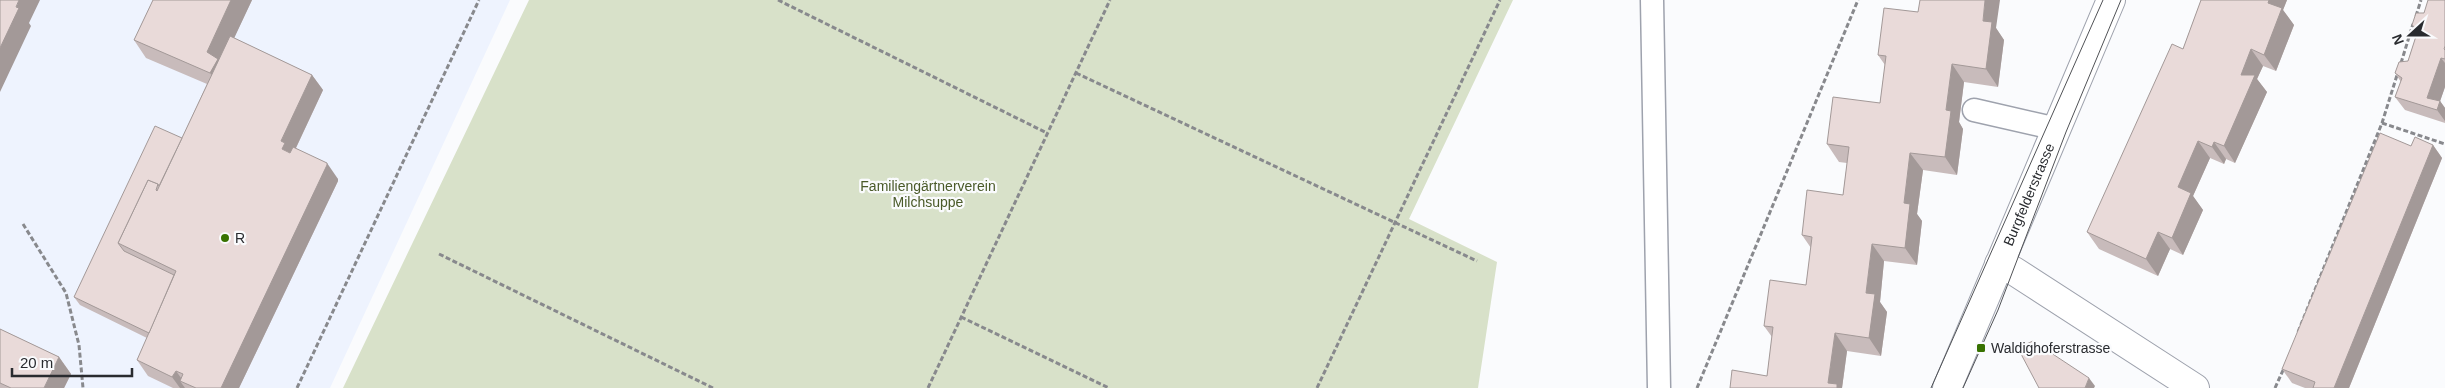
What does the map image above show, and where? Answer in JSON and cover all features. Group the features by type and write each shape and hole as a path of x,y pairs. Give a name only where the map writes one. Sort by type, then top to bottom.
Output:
{"main road":[{"name":"Burgfelderstrasse","path":"1947,388 2111,0"},
{"path":"1999,264 2196,388"}],"lane":[{"path":"1652,0 1658,388"},
{"path":"1974,110 2057,129"}],"path":[{"path":"297,388 479,0"},
{"path":"778,0 1047,134"},
{"path":"928,388 1110,0"},
{"path":"1317,388 1500,0"},
{"path":"1697,388 1858,0"},
{"path":"2298,333 2382,123 2421,0"},
{"path":"1076,72 1477,261"},
{"path":"2382,123 2445,144"},
{"path":"23,224 66,293 79,345 83,388"},
{"path":"439,254 713,388"},
{"path":"961,317 1109,388"},
{"path":"2276,388 2286,361"}],"shaded area":[{"path":"0,0 510,0 330,388 0,388"}],"green space":[{"name":"Familiengärtnerverein Milchsuppe","path":"529,0 1513,0 1409,219 1497,262 1478,388 343,388"}],"building":[{"path":"0,0 19,0 16,7 19,8 0,48"},
{"path":"153,0 231,0 207,52 218,59 210,73 134,40"},
{"path":"1920,0 1985,0 1983,21 1992,22 1986,69 1952,64 1946,110 1951,111 1945,157 1910,153 1904,203 1910,204 1905,248 1872,244 1866,293 1875,294 1869,338 1835,333 1828,383 1837,384 1837,388 1730,388 1732,370 1767,376 1773,327 1764,326 1770,280 1806,285 1812,237 1802,235 1807,190 1843,195 1849,147 1827,144 1833,97 1880,103 1886,56 1878,55 1884,8 1918,12"},
{"path":"2201,0 2269,0 2268,3 2282,8 2264,55 2251,49 2241,75 2255,75 2224,146 2214,142 2212,147 2198,141 2178,187 2191,193 2172,238 2158,232 2146,259 2087,232 2172,44 2183,49"},
{"path":"2428,0 2445,0 2445,59 2441,58 2427,98 2440,101 2437,110 2395,97 2402,78 2395,73 2399,62 2408,61 2418,30 2412,25 2416,13 2424,13"},
{"name":"R","path":"230,36 312,75 281,141 285,143 282,149 290,153 293,147 327,163 327,165 221,388 196,388 180,381 183,374 176,371 172,377 137,360 176,271 118,243 148,180 158,184 157,191"},
{"path":"155,126 182,138 159,186 148,180 118,243 124,251 174,275 149,333 74,297"},
{"path":"2380,133 2411,146 2415,137 2433,145 2334,388 2313,388 2315,382 2282,369"},
{"path":"0,329 59,357 44,388 11,388 0,383"},
{"path":"2033,341 2089,378 2085,388 2039,388 2021,354 2024,345"}],"tram line":[{"path":"1931,388 2103,0"},
{"path":"1963,388 1998,310 2066,132 2121,0"}],"place":[{"name":"R","path":"225,238"},
{"name":"Waldighoferstrasse","path":"1981,348"}]}
